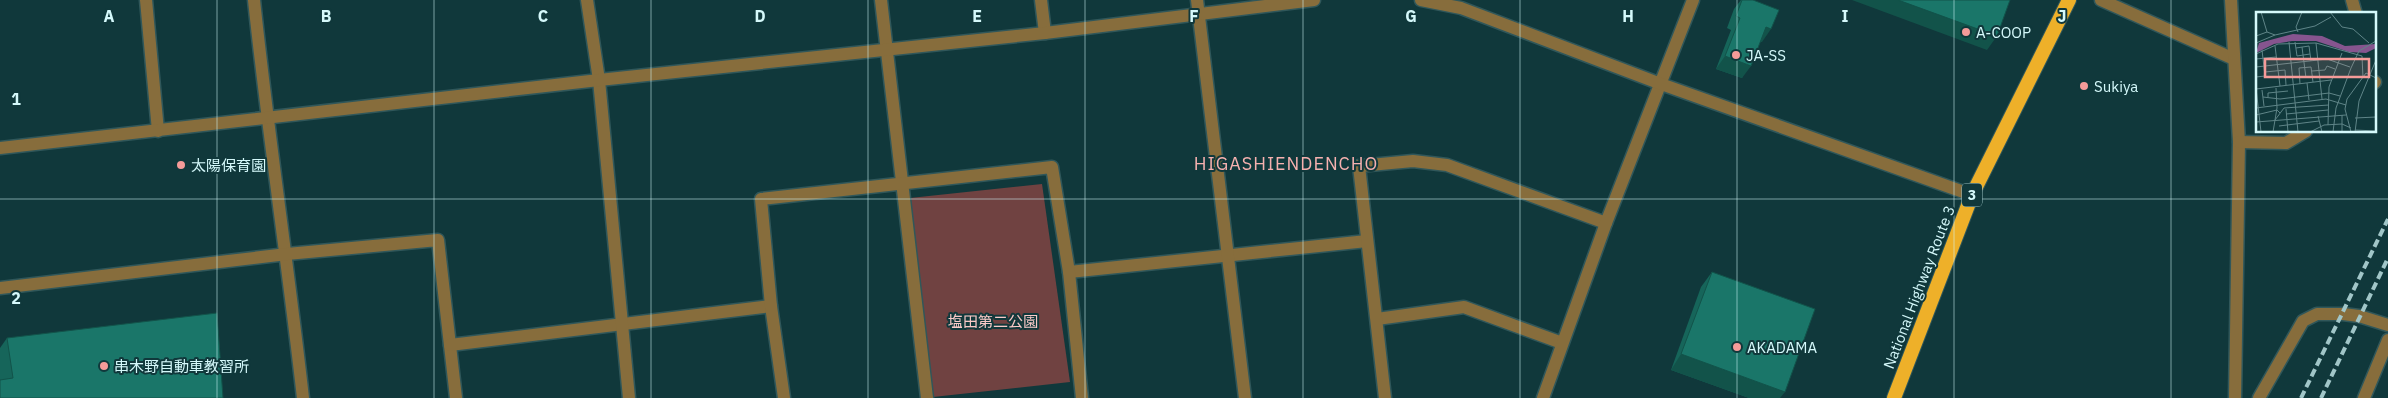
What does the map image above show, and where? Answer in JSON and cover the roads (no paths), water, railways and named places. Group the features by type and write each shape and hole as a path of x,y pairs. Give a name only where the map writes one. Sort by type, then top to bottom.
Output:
{"highway":[{"name":"National Highway Route 3","path":"1894,398 1972,195 2069,0"}],"street":[{"path":"146,0 158,131"},
{"path":"254,0 266,119 287,254 304,398"},
{"path":"587,0 599,80 629,398"},
{"path":"880,0 927,398"},
{"path":"1041,0 1045,33"},
{"path":"1197,0 1245,398"},
{"path":"0,148 599,80 886,51 1314,0"},
{"path":"1421,0 1461,8 1661,84 1972,195"},
{"path":"1543,398 1606,223 1693,0"},
{"path":"2101,0 2234,58"},
{"path":"2231,0 2239,142 2235,398"},
{"path":"2239,142 2286,143 2304,132"},
{"path":"1385,398 1359,166 1414,161 1447,165 1606,223"},
{"path":"784,398 771,306 761,200 901,182 1052,167 1069,272 1082,398"},
{"path":"0,288 287,254 438,240 456,398"},
{"path":"1069,272 1367,242"},
{"path":"450,345 771,306"},
{"path":"1377,319 1464,307 1562,344"},
{"path":"2259,398 2303,321 2317,314 2343,314 2359,316 2388,325"},
{"path":"2364,398 2388,340"}],"railway":[{"path":"2301,398 2388,219"},
{"path":"2321,398 2388,258"}],"place":[{"name":"A-COOP","path":"1966,32"},
{"name":"JA-SS","path":"1736,55"},
{"name":"Sukiya","path":"2084,86"},
{"name":"太陽保育園","path":"181,165"},
{"name":"AKADAMA","path":"1737,347"},
{"name":"串木野自動車教習所","path":"104,366"}],"district":[{"name":"HIGASHIENDENCHO","path":"1286,163"}],"park label":[{"name":"塩田第二公園","path":"993,321"}]}
